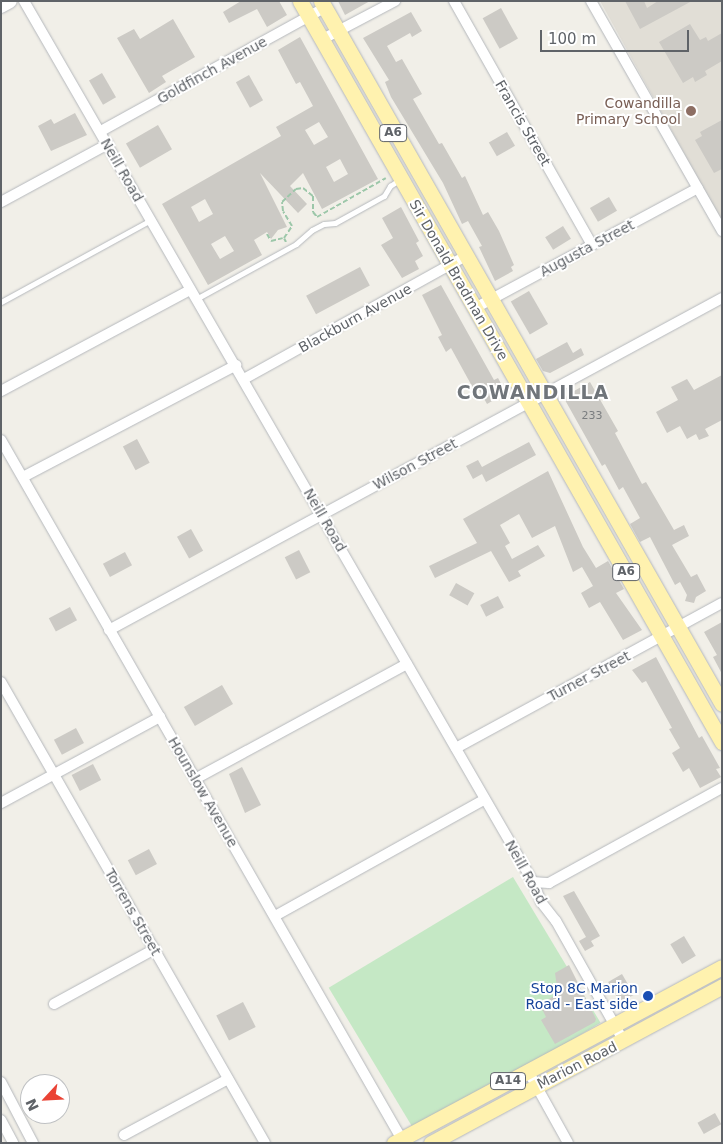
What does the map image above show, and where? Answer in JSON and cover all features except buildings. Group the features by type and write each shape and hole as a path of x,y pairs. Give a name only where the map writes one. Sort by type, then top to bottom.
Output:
{"main road":[{"name":"Sir Donald Bradman Drive","path":"300,1 396,177 451,264 722,742"},
{"name":"Sir Donald Bradman Drive","path":"322,4 722,704"},
{"name":"Marion Road","path":"400,1141 718,969"},
{"name":"Marion Road","path":"432,1143 722,985"}],"street":[{"path":"1,6 10,1"},
{"name":"Neill Road","path":"24,1 533,882 541,902 556,921 624,1040"},
{"path":"322,40 395,1"},
{"name":"Francis Street","path":"454,1 592,245"},
{"path":"591,1 722,231"},
{"name":"Goldfinch Avenue","path":"100,131 308,17 322,4"},
{"path":"1,202 108,144"},
{"name":"Augusta Street","path":"476,308 698,188"},
{"name":"Blackburn Avenue","path":"244,379 466,256"},
{"path":"1,391 190,290"},
{"name":"Wilson Street","path":"109,630 722,298"},
{"path":"23,477 236,365"},
{"name":"Hounslow Avenue","path":"1,440 274,916 400,1141"},
{"name":"Turner Street","path":"456,748 722,603"},
{"path":"195,779 407,664"},
{"name":"Torrens Street","path":"1,682 266,1143"},
{"path":"1,804 160,717"},
{"path":"533,882 549,883 722,788"},
{"path":"274,916 485,799"},
{"path":"54,1004 155,950"},
{"path":"718,969 722,985"},
{"path":"528,1071 568,1143"},
{"path":"124,1135 228,1079"},
{"path":"1,1082 33,1143"},
{"path":"1,1120 13,1143"}],"lane":[{"path":"196,299 296,244 307,233 324,224 335,223 384,196 396,177"},
{"path":"1,302 151,220"}],"path":[{"path":"267,234 271,241 284,238 292,226 283,211 282,202 296,188 303,188 313,196 314,212 317,217 396,177"},
{"path":"284,238 287,243"}],"shaded area":[{"name":"Cowandilla Primary School","path":"600,1 722,1 722,222"}],"green space":[{"path":"513,877 601,1023 416,1133 329,988"}],"place":[{"name":"Cowandilla Primary School","path":"691,111"},
{"name":"Stop 8C Marion Road - East side","path":"648,996"}],"district":[{"name":"COWANDILLA","path":"533,393"}]}
